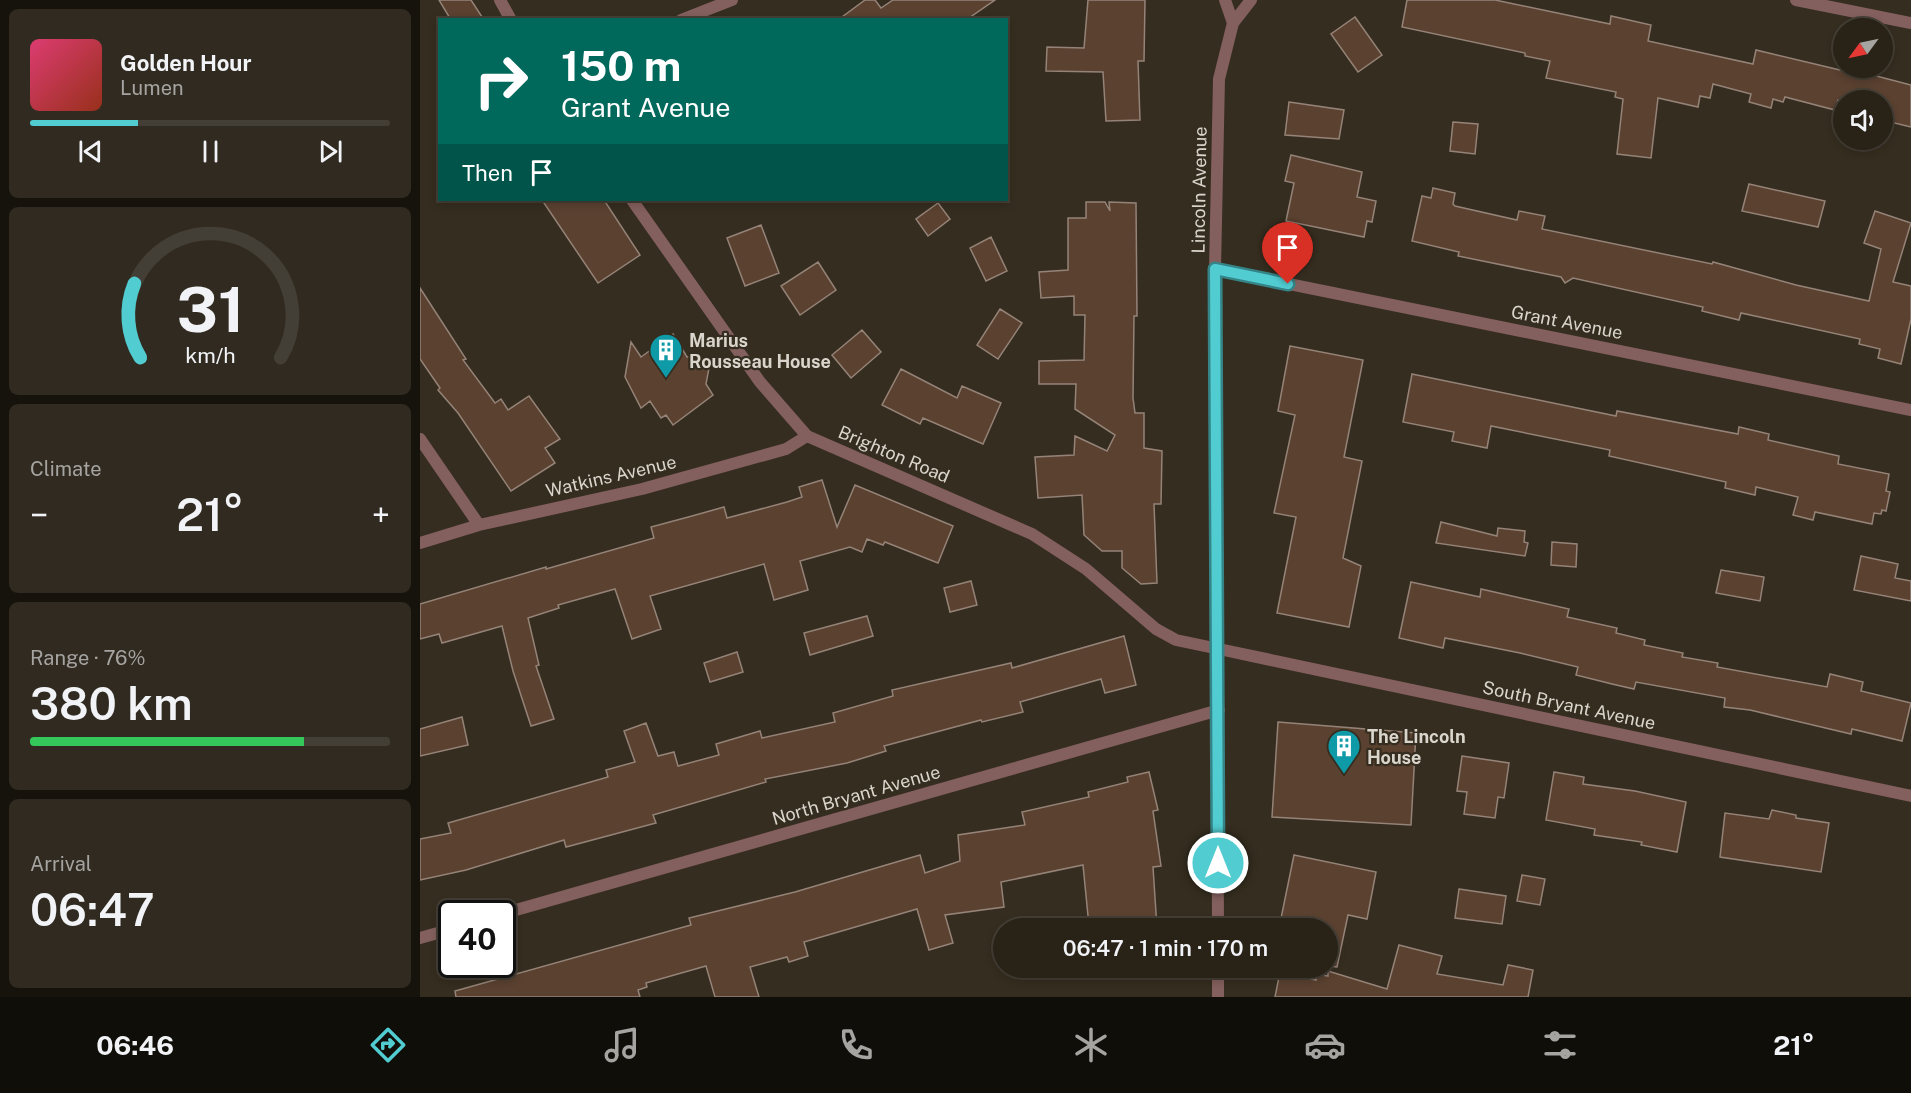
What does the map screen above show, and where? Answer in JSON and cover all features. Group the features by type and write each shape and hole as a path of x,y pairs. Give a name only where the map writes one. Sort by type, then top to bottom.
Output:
{"street":[{"path":"500,0 510,18"},
{"path":"686,18 732,0"},
{"path":"1225,0 1233,23"},
{"name":"Lincoln Avenue","path":"1218,918 1219,649 1215,269 1219,79 1233,23 1251,0"},
{"path":"1796,0 1911,23"},
{"name":"Brighton Road","path":"633,201 760,382 807,436 1032,534 1086,569 1156,629 1176,640 1219,649"},
{"name":"Grant Avenue","path":"1215,269 1911,410"},
{"name":"Watkins Avenue","path":"420,543 479,525 642,489 786,449 807,436"},
{"path":"420,439 479,525"},
{"name":"South Bryant Avenue","path":"1219,649 1911,796"},
{"name":"North Bryant Avenue","path":"516,910 1219,710"},
{"path":"420,938 438,933"},
{"path":"1218,978 1218,997"}],"building":[{"path":"439,0 471,0 483,18 450,18"},
{"path":"865,0 875,0 881,8 893,0 995,0 969,18 841,18"},
{"path":"1088,0 1145,0 1144,61 1138,61 1140,120 1106,121 1103,72 1046,71 1047,47 1084,48"},
{"path":"1407,0 1495,0 1610,24 1611,16 1651,25 1648,41 1753,64 1756,50 1833,68 1833,78 1884,78 1911,85 1911,127 1893,123 1893,90 1833,90 1833,109 1785,97 1783,102 1773,99 1771,108 1749,102 1751,94 1713,84 1710,98 1700,96 1698,107 1658,98 1651,158 1617,154 1623,99 1615,97 1616,92 1546,78 1550,61 1525,56 1525,53 1402,27"},
{"path":"1355,17 1382,55 1358,72 1331,34"},
{"path":"1289,102 1344,110 1339,139 1285,135"},
{"path":"1453,122 1478,124 1475,154 1450,151"},
{"path":"1291,155 1362,172 1357,197 1376,201 1372,222 1367,221 1364,237 1286,221 1294,183 1285,181"},
{"path":"1749,184 1825,201 1818,227 1742,211"},
{"path":"1433,188 1455,193 1453,204 1455,206 1517,220 1519,211 1545,216 1542,229 1712,264 1713,262 1796,285 1869,301 1881,249 1864,243 1875,211 1911,223 1893,282 1911,286 1911,319 1901,364 1878,358 1880,349 1859,344 1860,339 1741,313 1739,320 1702,311 1703,307 1573,278 1565,283 1561,277 1458,256 1459,252 1412,241 1422,196 1431,198"},
{"path":"543,201 605,201 640,255 598,283"},
{"path":"1086,202 1105,202 1110,211 1109,202 1136,203 1137,316 1134,316 1133,398 1135,413 1144,413 1144,448 1162,451 1161,504 1154,504 1157,583 1141,584 1122,568 1122,551 1102,551 1084,535 1082,495 1038,498 1035,457 1074,455 1075,436 1107,451 1115,435 1075,409 1076,384 1039,384 1039,361 1084,360 1085,315 1074,315 1074,296 1041,298 1039,272 1068,270 1068,218 1086,218"},
{"path":"938,203 950,219 928,236 916,219"},
{"path":"761,225 779,273 745,286 727,238"},
{"path":"991,237 1007,271 986,281 970,248"},
{"path":"818,262 836,290 800,315 781,286"},
{"path":"420,288 466,359 463,360 495,403 501,399 508,410 529,396 560,439 545,448 555,463 511,491 458,413 438,390 440,388 420,359"},
{"path":"1000,309 1022,323 998,359 977,345"},
{"path":"862,330 881,352 851,378 832,355"},
{"name":"Marius Rousseau House","path":"673,334 687,357 698,357 706,363 709,368 706,384 713,395 673,425 666,415 661,418 650,401 641,408 625,377 631,342 641,357"},
{"path":"1290,346 1363,360 1344,457 1362,461 1343,558 1361,566 1349,627 1277,613 1296,517 1274,513 1295,415 1278,411"},
{"path":"901,369 957,398 962,386 1001,403 983,444 923,418 920,424 882,405"},
{"path":"1412,374 1616,416 1617,411 1738,434 1739,427 1769,434 1768,440 1839,456 1838,464 1889,474 1886,491 1890,492 1886,511 1882,510 1881,514 1874,513 1872,524 1815,512 1813,520 1793,515 1798,497 1756,487 1755,495 1725,488 1726,482 1609,456 1610,450 1491,426 1487,448 1452,441 1454,432 1403,422"},
{"path":"822,480 837,527 855,485 953,526 938,563 885,542 883,545 867,539 862,552 850,547 800,561 808,590 774,600 764,564 650,596 661,629 632,639 615,589 558,605 559,608 528,618 539,665 536,666 554,719 531,726 513,671 502,626 442,643 439,634 420,639 420,604 654,538 651,527 724,507 727,518 787,502 802,497 799,487"},
{"path":"1441,522 1497,536 1498,528 1525,531 1524,542 1528,543 1525,556 1436,543"},
{"path":"1552,542 1577,544 1576,567 1551,565"},
{"path":"1861,556 1898,564 1895,578 1911,581 1911,601 1854,590"},
{"path":"1721,570 1764,577 1760,601 1716,593"},
{"path":"971,581 977,605 950,612 944,588"},
{"path":"1411,582 1480,597 1481,589 1569,609 1567,617 1617,628 1616,633 1645,640 1644,645 1683,653 1682,657 1718,663 1717,667 1827,687 1830,674 1863,682 1861,691 1911,703 1902,741 1852,729 1851,734 1750,710 1724,707 1725,698 1636,682 1634,689 1612,684 1576,675 1578,667 1520,653 1445,638 1443,648 1399,638"},
{"path":"867,616 873,636 810,655 804,633"},
{"path":"1124,636 1136,685 1105,693 1101,679 1020,702 1023,712 982,722 981,720 884,746 886,751 847,763 765,779 766,782 653,815 656,823 566,847 564,840 466,870 420,880 420,839 451,833 448,823 608,777 606,770 635,762 624,731 646,723 658,756 674,752 678,766 719,755 716,744 760,731 762,738 835,722 833,713 893,696 892,690 1011,663 1012,668"},
{"path":"737,652 743,672 710,682 704,663"},
{"path":"462,717 468,745 420,756 420,729"},
{"name":"The Lincoln House","path":"1278,722 1416,733 1411,825 1272,817"},
{"path":"1462,756 1509,763 1504,798 1498,797 1495,818 1464,814 1467,792 1457,791"},
{"path":"1149,772 1158,810 1153,811 1161,866 1153,867 1156,918 1088,918 1083,865 1001,882 1004,907 945,915 953,943 929,950 917,909 804,942 808,956 789,962 787,957 750,967 759,997 715,997 706,966 646,983 647,987 638,990 640,997 456,997 455,991 501,978 516,978 516,974 691,925 689,918 795,892 920,855 925,873 960,861 958,835 1025,825 1022,812 1089,797 1088,792 1128,782 1127,777"},
{"path":"1554,772 1584,777 1583,784 1635,791 1686,802 1677,852 1641,845 1642,842 1594,835 1595,829 1546,820"},
{"path":"1772,810 1796,815 1796,818 1829,823 1821,872 1720,857 1725,813 1769,819"},
{"path":"1294,855 1376,872 1367,919 1348,915 1338,962 1338,918 1281,918"},
{"path":"1522,875 1545,879 1540,905 1517,901"},
{"path":"1459,889 1506,896 1502,924 1455,918"},
{"path":"1399,945 1442,956 1437,974 1503,985 1508,965 1533,970 1528,997 1275,997 1279,978 1316,980 1316,978 1338,978 1338,974 1387,989"}],"place":[{"name":"Marius Rousseau House","path":"666,379"},
{"name":"The Lincoln House","path":"1344,775"}],"route":[{"path":"1218,863 1219,649 1215,269 1288,284"}]}
